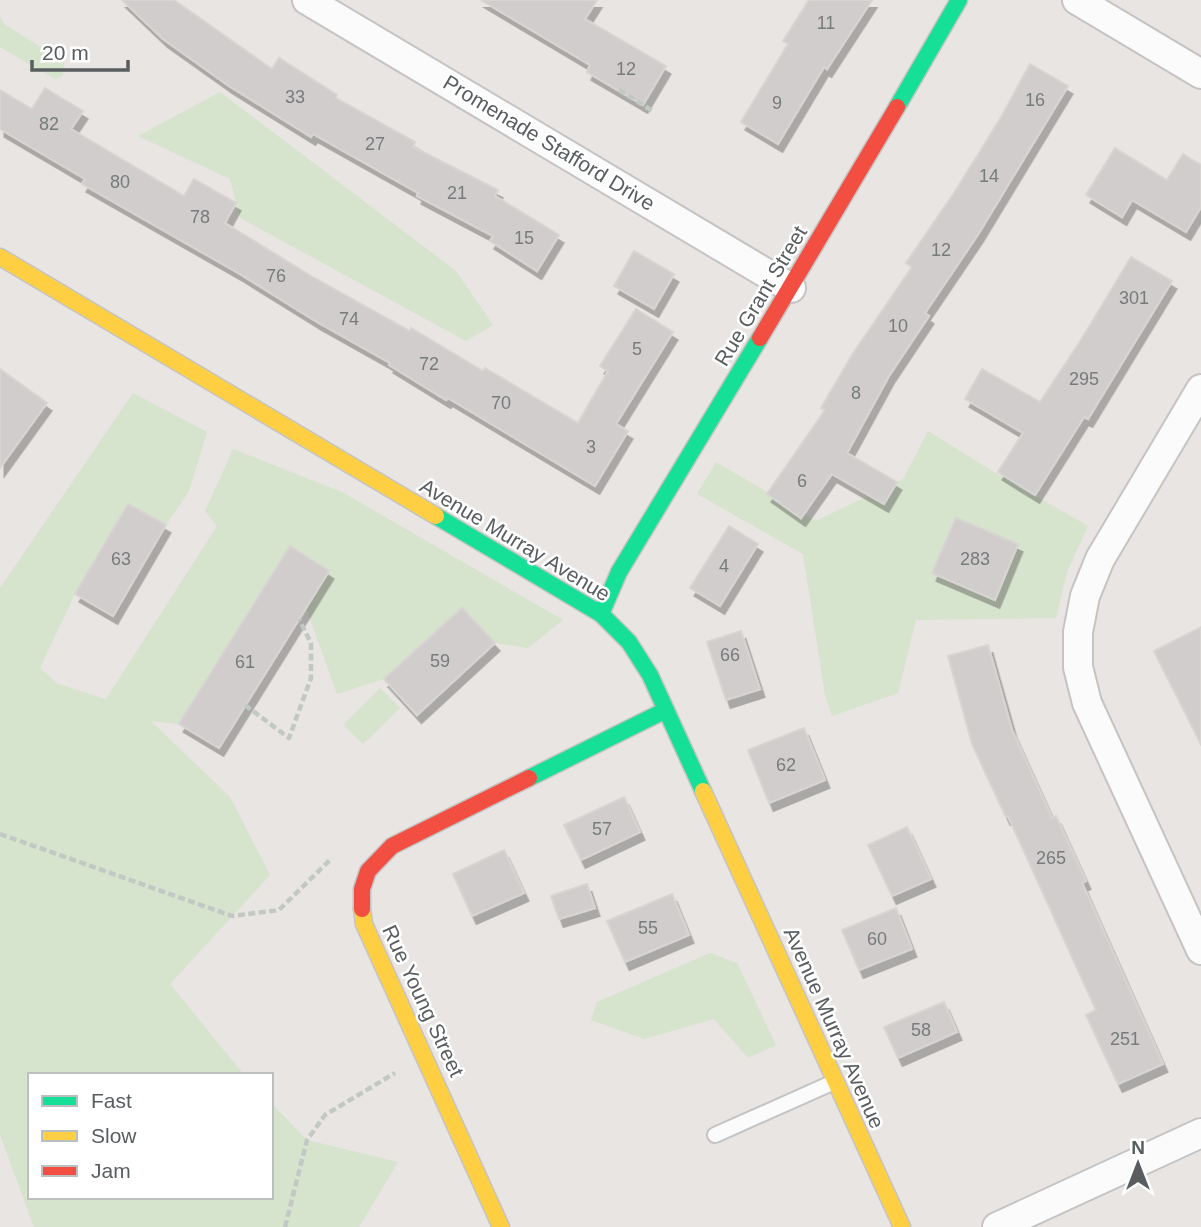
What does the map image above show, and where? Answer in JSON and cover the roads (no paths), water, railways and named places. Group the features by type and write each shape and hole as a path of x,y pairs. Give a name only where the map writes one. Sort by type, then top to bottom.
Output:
{"street":[{"name":"Promenade Stafford Drive","path":"307,0 791,288"},
{"name":"Rue Grant Street","path":"601,614 619,572 791,288 959,0"},
{"path":"1077,0 1201,74"},
{"name":"Avenue Murray Avenue","path":"0,257 601,614 629,642 650,675 902,1227"},
{"path":"1201,389 1100,559 1085,596 1078,632 1078,667 1087,703 1201,950"},
{"name":"Rue Young Street","path":"501,1227 364,924 361,906 366,873 374,859 392,846 666,710"},
{"path":"997,1227 1201,1133"}],"lane":[{"path":"715,1135 836,1082"}]}
